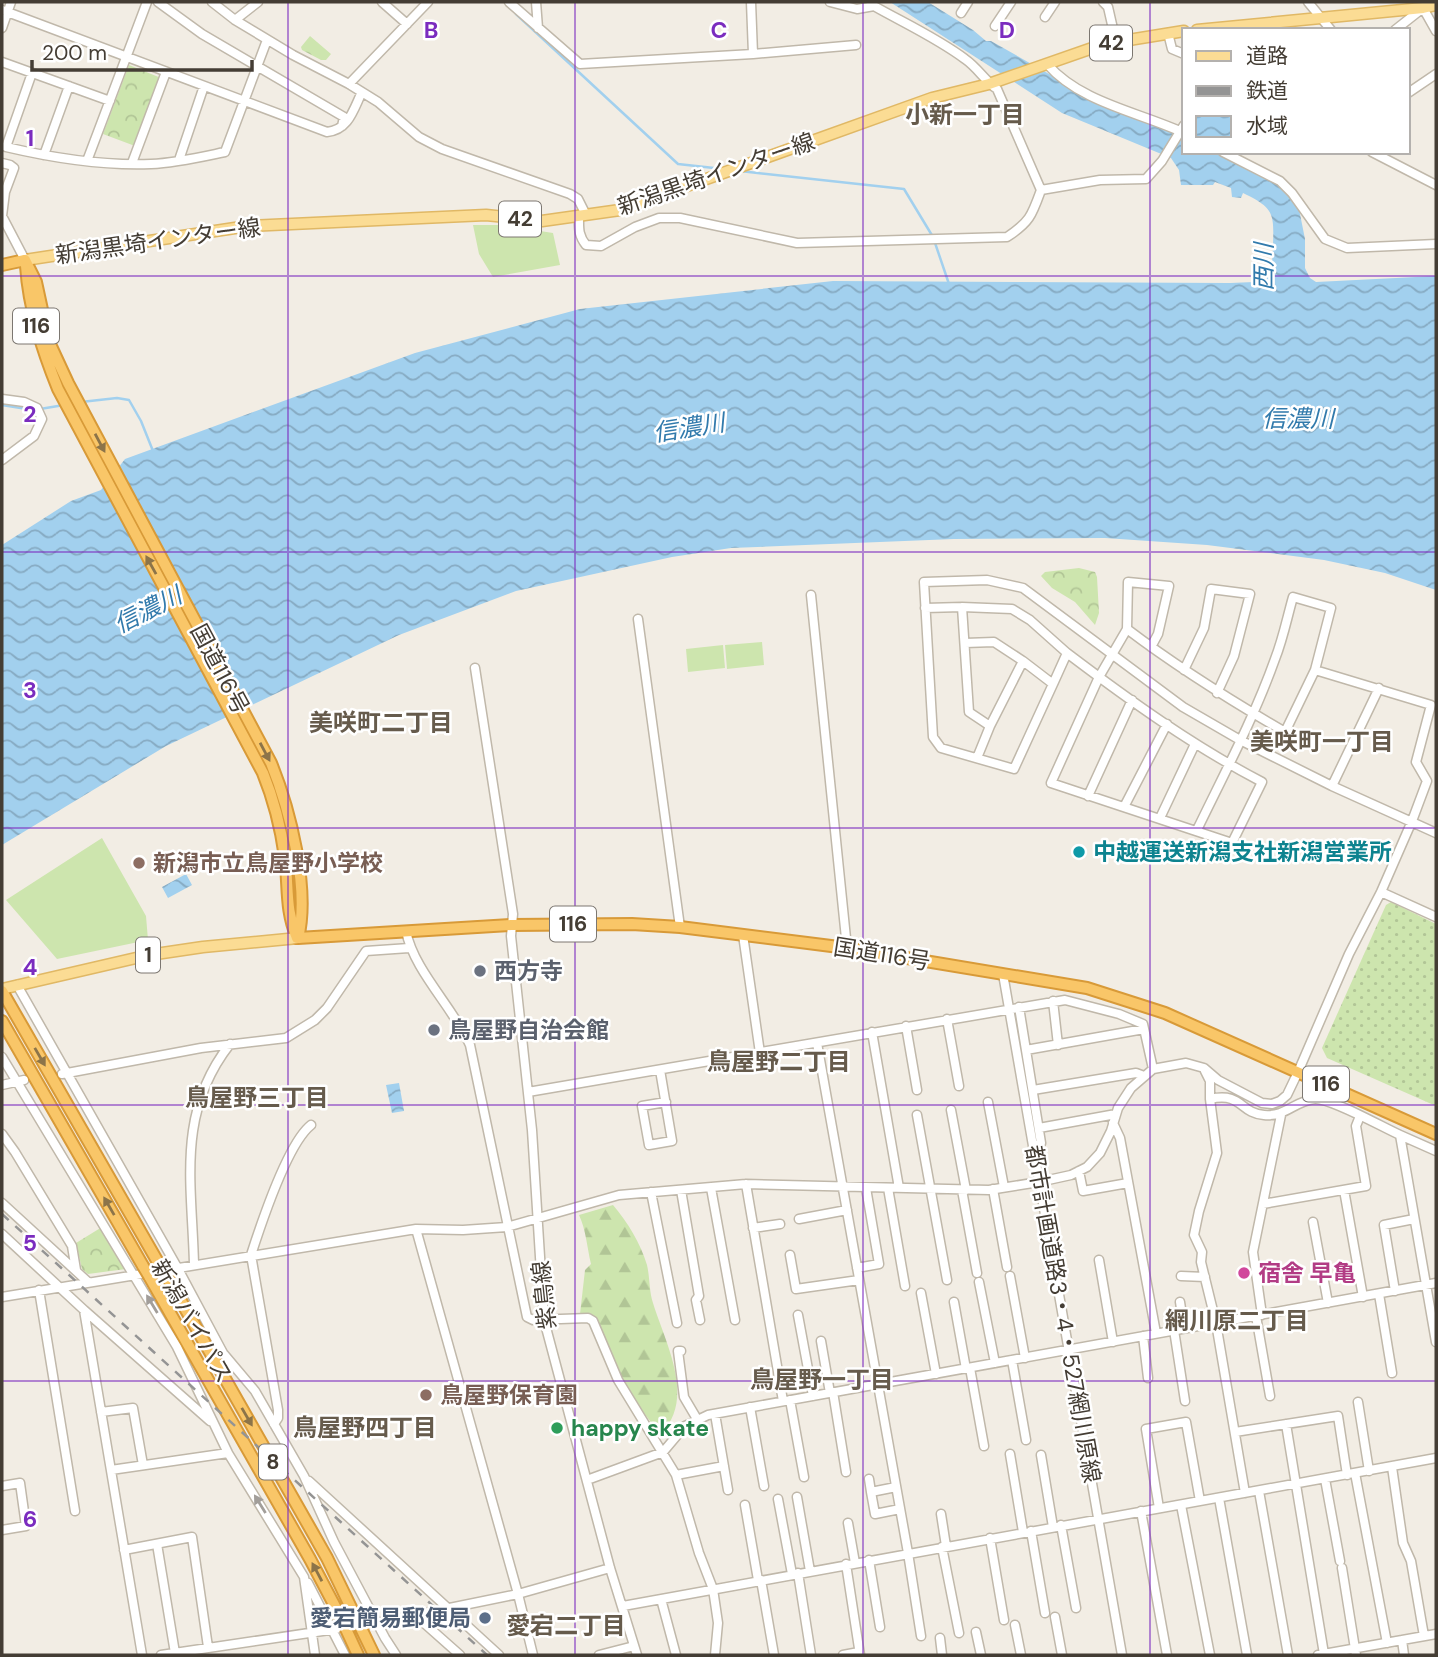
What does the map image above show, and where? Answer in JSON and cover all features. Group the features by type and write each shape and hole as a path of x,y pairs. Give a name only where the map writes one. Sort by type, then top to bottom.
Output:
{"highway":[{"path":"2,265 25,260"},
{"name":"国道116号","path":"25,260 36,282 49,342 63,386 271,763 279,798 289,919 298,938 511,925 590,923 680,928 847,948 1087,988 1165,1013 1436,1133"},
{"name":"新潟バイパス","path":"3,993 327,1558 374,1655"},
{"name":"新潟バイパス","path":"2,1021 310,1559 358,1655"}],"main road":[{"path":"1218,28 1436,5"},
{"name":"新潟黒埼インター線","path":"25,260 247,226 396,217 486,215 542,221 620,210 932,98 1116,42 1182,31"},
{"name":"1","path":"3,993 17,985 149,955 298,938"}],"street":[{"path":"2,28 5,11 11,2"},
{"path":"87,161 146,2"},
{"path":"158,2 202,34 344,117 341,128"},
{"path":"212,2 267,40 377,102 430,143 578,199 583,216 579,233 586,244 601,246 635,227 659,218 680,218 797,243 1007,237 1030,218 1041,190 1004,102 997,89 980,70 874,6 857,9 831,2"},
{"path":"235,20 258,2"},
{"path":"382,2 407,24"},
{"path":"349,84 428,2"},
{"path":"509,2 580,64 856,45"},
{"path":"536,2 538,28"},
{"path":"751,2 753,54"},
{"path":"961,13 968,2"},
{"path":"995,26 1011,2"},
{"path":"1045,16 1055,2"},
{"path":"1103,2 1108,7 1116,42"},
{"path":"1308,2 1329,28"},
{"path":"1384,2 1392,10"},
{"path":"1398,28 1423,8 1436,31"},
{"path":"5,11 327,132 341,128 346,123 361,93"},
{"path":"1168,33 1172,49 1182,53"},
{"path":"32,73 6,147 87,161 132,163 179,160 225,152 267,40"},
{"path":"2,62 110,101"},
{"path":"1041,190 1100,180 1146,179 1162,161 1181,131 1114,106 1059,78 1044,65"},
{"path":"132,163 166,72"},
{"path":"1410,92 1436,74"},
{"path":"44,155 69,86"},
{"path":"179,160 204,86"},
{"path":"1227,154 1280,181 1292,192 1325,239 1347,248 1436,244"},
{"path":"1376,154 1436,185"},
{"path":"2,163 10,164 14,168 5,192 2,216 25,260"},
{"path":"2,399 24,402 37,408 42,419 34,436 2,460"},
{"path":"1067,653 1014,769 942,748 933,737 924,582 987,580 1023,588 1183,708 1332,786 1436,833"},
{"path":"925,608 1012,609 1030,620 1099,677 1195,744 1262,782 1232,843 1051,783 1099,677 1127,629 1128,582 1169,586 1158,634 1151,647"},
{"path":"1184,670 1204,628 1212,589 1250,594 1234,656 1217,693"},
{"path":"811,595 847,948"},
{"path":"1127,629 1217,693 1252,713 1285,732 1315,670 1331,608 1293,597 1276,659 1252,713 1240,740 1197,830"},
{"path":"962,607 969,712 990,726"},
{"path":"638,619 680,928"},
{"path":"965,643 995,642 1053,684"},
{"path":"977,758 1023,661"},
{"name":"紫鳥線","path":"475,668 513,914 511,936 528,1092 544,1320 563,1399 635,1651"},
{"path":"2,1297 134,1273 416,1229 507,1227 619,1195 746,1184 964,1190 1040,1182 1087,1167 1100,1153 1131,1088 1153,1069 1186,1063 1204,1068 1218,1080 1262,1103 1280,1101 1287,1095 1349,954 1381,892 1427,781 1416,762 1431,705 1315,670"},
{"path":"1332,786 1378,688"},
{"path":"1088,796 1132,700"},
{"path":"1124,807 1167,724"},
{"path":"1160,818 1195,744"},
{"path":"1381,892 1436,917"},
{"path":"406,931 409,948 461,1025 470,1045 527,1317 533,1320 588,1318 593,1321 618,1380 676,1475 699,1553 713,1588 718,1623 715,1655"},
{"path":"743,935 760,1052"},
{"path":"65,1073 230,1044 286,1038 327,1008 366,951 409,948"},
{"name":"都市計画道路3・4・527網川原線","path":"1003,974 1122,1655"},
{"path":"17,985 223,1353 255,1391 304,1476 375,1624 396,1655"},
{"path":"528,1092 1065,1000 1119,1014 1143,1024 1153,1069"},
{"path":"1053,1001 1058,1045"},
{"path":"1019,1007 1041,1143 1033,1146"},
{"path":"947,1020 959,1086"},
{"path":"906,1026 917,1090"},
{"path":"1027,1050 1144,1029"},
{"path":"872,1032 899,1188"},
{"path":"817,1043 921,1636"},
{"path":"194,1264 190,1141 202,1095 219,1058 230,1044"},
{"path":"2,1056 20,1080 177,1347 228,1453 335,1630 345,1655"},
{"path":"1204,1068 1210,1081 1217,1153 1199,1211 1195,1235 1202,1252 1216,1323 1245,1493"},
{"path":"660,1070 666,1102 673,1140 649,1145 642,1107 666,1102"},
{"path":"1033,1090 1136,1073 1144,1076"},
{"path":"2,1084 20,1080"},
{"path":"1210,1099 1230,1097 1252,1112 1262,1115 1281,1115 1293,1106 1314,1099 1324,1100 1436,1150"},
{"path":"988,1102 1004,1187"},
{"path":"951,1110 995,1363"},
{"path":"917,1115 947,1280"},
{"path":"1270,1396 1254,1252 1281,1115"},
{"path":"1263,1204 1366,1186 1356,1126 1360,1116"},
{"path":"1039,1128 1115,1118"},
{"path":"1115,1118 1121,1138 1156,1333"},
{"path":"274,1424 278,1418 278,1410 251,1255 258,1231 297,1139 311,1125"},
{"path":"2,1134 72,1246 76,1270"},
{"path":"1400,1135 1436,1342"},
{"path":"1079,1171 1083,1191 1128,1183"},
{"path":"746,1184 804,1477"},
{"path":"711,1188 735,1320"},
{"path":"857,1268 879,1264 866,1188"},
{"path":"888,1188 905,1286"},
{"path":"993,1189 1007,1267"},
{"path":"681,1190 699,1296 696,1300 700,1320"},
{"path":"1344,1190 1363,1297"},
{"path":"651,1192 677,1323"},
{"path":"2,1203 88,1282"},
{"path":"799,1219 847,1210"},
{"path":"1395,1291 1384,1225 1414,1219"},
{"path":"1313,1222 1328,1303"},
{"path":"753,1228 780,1224"},
{"path":"416,1229 533,1655"},
{"path":"2,1234 215,1425"},
{"path":"790,1255 796,1289 859,1280"},
{"path":"1100,1260 1114,1342"},
{"path":"1010,1276 1025,1358"},
{"path":"1181,1276 1205,1277"},
{"path":"587,1480 663,1452 685,1426 715,1414 1436,1283"},
{"path":"38,1290 75,1511"},
{"path":"921,1293 936,1374"},
{"path":"1379,1294 1392,1373"},
{"path":"954,1302 984,1446"},
{"path":"1180,1302 1184,1328"},
{"path":"84,1310 142,1655"},
{"path":"798,1315 813,1396"},
{"path":"1174,1330 1185,1401"},
{"path":"1143,1336 1148,1378"},
{"path":"821,1341 846,1472"},
{"path":"681,1350 678,1351 684,1397 697,1419"},
{"path":"1012,1360 1026,1440"},
{"path":"1358,1402 1369,1471"},
{"path":"101,1412 132,1408 143,1465"},
{"path":"750,1408 764,1486"},
{"path":"715,1414 728,1490"},
{"path":"1235,1432 1338,1416 1387,1643"},
{"path":"1159,1508 1146,1429 1185,1422 1200,1501"},
{"path":"1286,1424 1321,1655 1355,1652 1436,1634"},
{"path":"111,1470 228,1453"},
{"path":"1010,1454 1045,1613"},
{"path":"1041,1455 1076,1608"},
{"path":"623,1606 1436,1458"},
{"path":"676,1475 723,1466"},
{"path":"1392,1466 1403,1543 1411,1561 1423,1636"},
{"path":"304,1476 499,1655"},
{"path":"869,1479 875,1514 900,1509"},
{"path":"1325,1479 1355,1652"},
{"path":"2,1486 20,1483 26,1526 2,1530"},
{"path":"871,1492 896,1487"},
{"path":"1259,1491 1288,1655"},
{"path":"797,1497 810,1571"},
{"path":"1219,1498 1247,1655"},
{"path":"778,1499 811,1655"},
{"path":"1181,1504 1210,1655"},
{"path":"745,1505 774,1655"},
{"path":"1141,1511 1167,1655"},
{"path":"941,1514 959,1633"},
{"path":"843,1655 860,1654 848,1523"},
{"path":"124,1550 192,1537 208,1647"},
{"path":"990,1538 1004,1620"},
{"path":"157,1544 175,1653"},
{"path":"869,1560 880,1627"},
{"path":"375,1624 518,1594 610,1568"},
{"path":"304,1577 315,1655"},
{"path":"661,1599 676,1655"},
{"path":"416,1616 460,1655"},
{"path":"1055,1617 1062,1655"},
{"path":"1016,1625 1021,1655"},
{"path":"160,1655 335,1630"},
{"path":"976,1632 981,1655"},
{"path":"940,1638 943,1655"},
{"path":"1402,1640 1404,1655"},
{"path":"599,1655 635,1651"}],"green space":[{"path":"310,36 331,54 326,60 302,50 301,47"},
{"path":"129,65 161,78 135,146 103,134"},
{"path":"473,225 501,225 553,233 560,265 493,277 479,254"},
{"path":"1079,568 1095,572 1097,577 1099,613 1095,625 1075,602 1052,588 1041,576 1045,572"},
{"path":"762,642 764,665 727,669 725,645"},
{"path":"723,645 725,668 688,672 686,649"},
{"path":"102,838 146,916 148,940 57,959 6,900"},
{"path":"1391,902 1436,924 1436,1106 1327,1058 1322,1048 1386,905"},
{"path":"613,1205 633,1233 644,1257 652,1298 675,1370 676,1405 671,1420 660,1434 634,1400 616,1367 597,1319 580,1314 585,1270 591,1264 579,1215"},
{"path":"102,1227 126,1269 88,1274 82,1269 76,1243"}],"water":[{"name":"信濃川","path":"890,2 928,2 986,41 991,41 1072,87 1182,135 1182,154 1222,154 1280,184 1299,209 1305,239 1305,268 1310,278 1316,282 1436,276 1436,590 1385,573 1324,560 1207,545 1105,538 954,539 731,548 672,557 516,591 399,635 166,746 2,845 2,545 71,501 101,490 125,459 415,353 580,309 833,281 1230,283 1254,282 1270,273 1273,225 1270,213 1261,203 1243,193 1241,198 1232,197 1231,188 1215,182 1213,185 1181,185 1179,170 1171,158 1062,113"},
{"path":"186,874 192,885 168,898 162,887"},
{"path":"399,1083 404,1111 392,1113 386,1085"}],"waterway":[{"path":"516,14 678,164 723,169"},
{"path":"740,171 904,189 933,237 949,284"},
{"path":"81,402 117,398 129,400 153,451"},
{"path":"2,405 33,410"},
{"path":"40,409 64,405"}],"railway":[{"path":"2,1214 487,1655"}],"place":[{"name":"中越運送新潟支社新潟営業所","path":"1079,852"},
{"name":"新潟市立鳥屋野小学校","path":"139,863"},
{"name":"西方寺","path":"480,971"},
{"name":"鳥屋野自治会館","path":"434,1030"},
{"name":"宿舎 早亀","path":"1244,1273"},
{"name":"鳥屋野保育園","path":"426,1395"},
{"name":"happy skate","path":"557,1428"},
{"name":"愛宕簡易郵便局","path":"485,1618"}],"district":[{"name":"小新一丁目","path":"965,115"},
{"name":"美咲町二丁目","path":"381,723"},
{"name":"美咲町一丁目","path":"1322,742"},
{"name":"鳥屋野二丁目","path":"779,1062"},
{"name":"鳥屋野三丁目","path":"257,1098"},
{"name":"網川原二丁目","path":"1237,1321"},
{"name":"鳥屋野一丁目","path":"822,1380"},
{"name":"鳥屋野四丁目","path":"365,1428"},
{"name":"愛宕二丁目","path":"566,1626"}],"water label":[{"name":"西川","path":"1264,267"}]}
